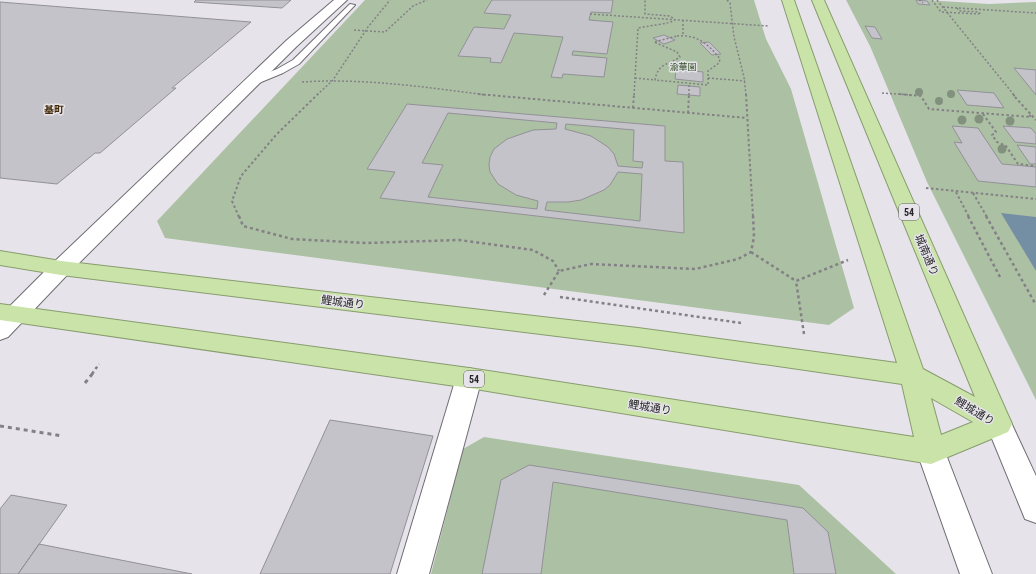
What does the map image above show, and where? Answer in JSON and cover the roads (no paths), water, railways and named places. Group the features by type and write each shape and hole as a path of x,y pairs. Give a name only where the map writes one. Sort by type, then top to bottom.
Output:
{"highway":[{"path":"788,0 913,375 931,452"},
{"name":"城南通り","path":"818,0 999,424"},
{"name":"鯉城通り","path":"0,258 61,268 630,336 913,375 999,424"},
{"name":"鯉城通り","path":"5,319 469,378 931,452 999,424"}],"street":[{"path":"5,319 61,268 312,25 346,2"},
{"path":"413,574 469,378"},
{"name":"城南通り","path":"999,424 1036,509"},
{"path":"931,452 976,574"}],"lane":[{"path":"251,83 280,71 296,62 346,2"}],"water":[{"path":"1001,213 1036,217 1036,271"}],"district":[{"name":"基町","path":"54,109"}],"park label":[{"name":"渝華園","path":"683,67"}]}
